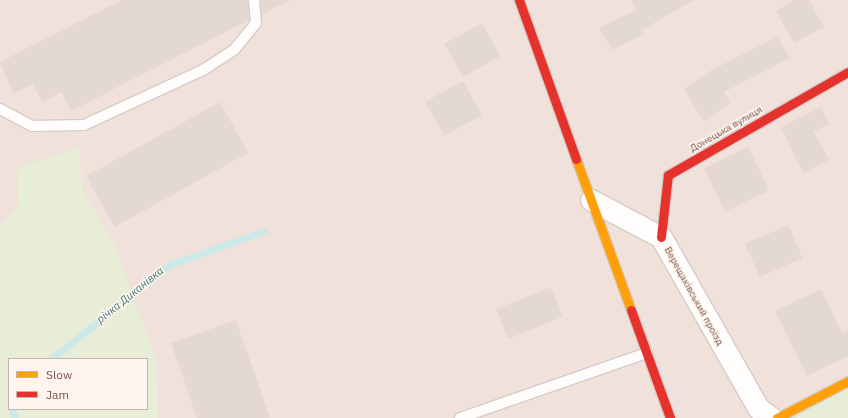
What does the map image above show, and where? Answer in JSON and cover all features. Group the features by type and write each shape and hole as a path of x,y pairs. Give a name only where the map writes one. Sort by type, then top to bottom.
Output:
{"street":[{"path":"519,0 670,418"},
{"name":"Донецька вулиця","path":"661,237 668,175 848,72"},
{"name":"Верещаківський проїзд","path":"591,200 661,237 758,408 772,418"},
{"path":"777,418 848,381"}],"lane":[{"path":"0,109 32,126 84,125 202,70 234,50 256,23 254,0"},
{"path":"460,418 647,353"}],"shaded area":[{"path":"0,0 848,0 848,418 0,418"}],"green space":[{"path":"79,147 83,192 115,245 157,364 158,418 0,418 0,227 19,205 17,168"},
{"path":"848,383 848,418 796,418"}],"building":[{"path":"122,0 248,0 249,20 71,111 61,92 42,102 33,84 13,94 0,62"},
{"path":"261,0 291,0 262,14"},
{"path":"631,0 694,0 642,30 644,34 612,50 599,28 636,10"},
{"path":"794,0 809,0 824,27 794,43 776,11"},
{"path":"482,23 500,56 463,77 444,44"},
{"path":"777,37 790,58 724,92 730,103 704,122 684,89 710,71"},
{"path":"463,81 482,115 444,136 425,102"},
{"path":"220,102 248,153 114,227 86,176"},
{"path":"821,107 829,124 814,131 829,160 803,173 781,127"},
{"path":"748,147 769,190 725,212 704,168"},
{"path":"788,225 803,258 760,277 745,244"},
{"path":"551,287 563,317 508,339 496,309"},
{"path":"821,289 842,333 848,330 848,356 807,376 775,311"},
{"path":"236,320 270,418 197,418 171,343"}],"waterway":[{"name":"річка Диканівка","path":"52,358 169,265 264,231"},
{"name":"річка Диканівка","path":"12,410 15,418"}],"traffic: slow":[{"path":"576,159 631,310"},
{"path":"777,418 848,381"}],"traffic: jam":[{"path":"519,0 576,159"},
{"path":"661,237 668,175 848,72"},
{"path":"631,310 670,418"}]}
